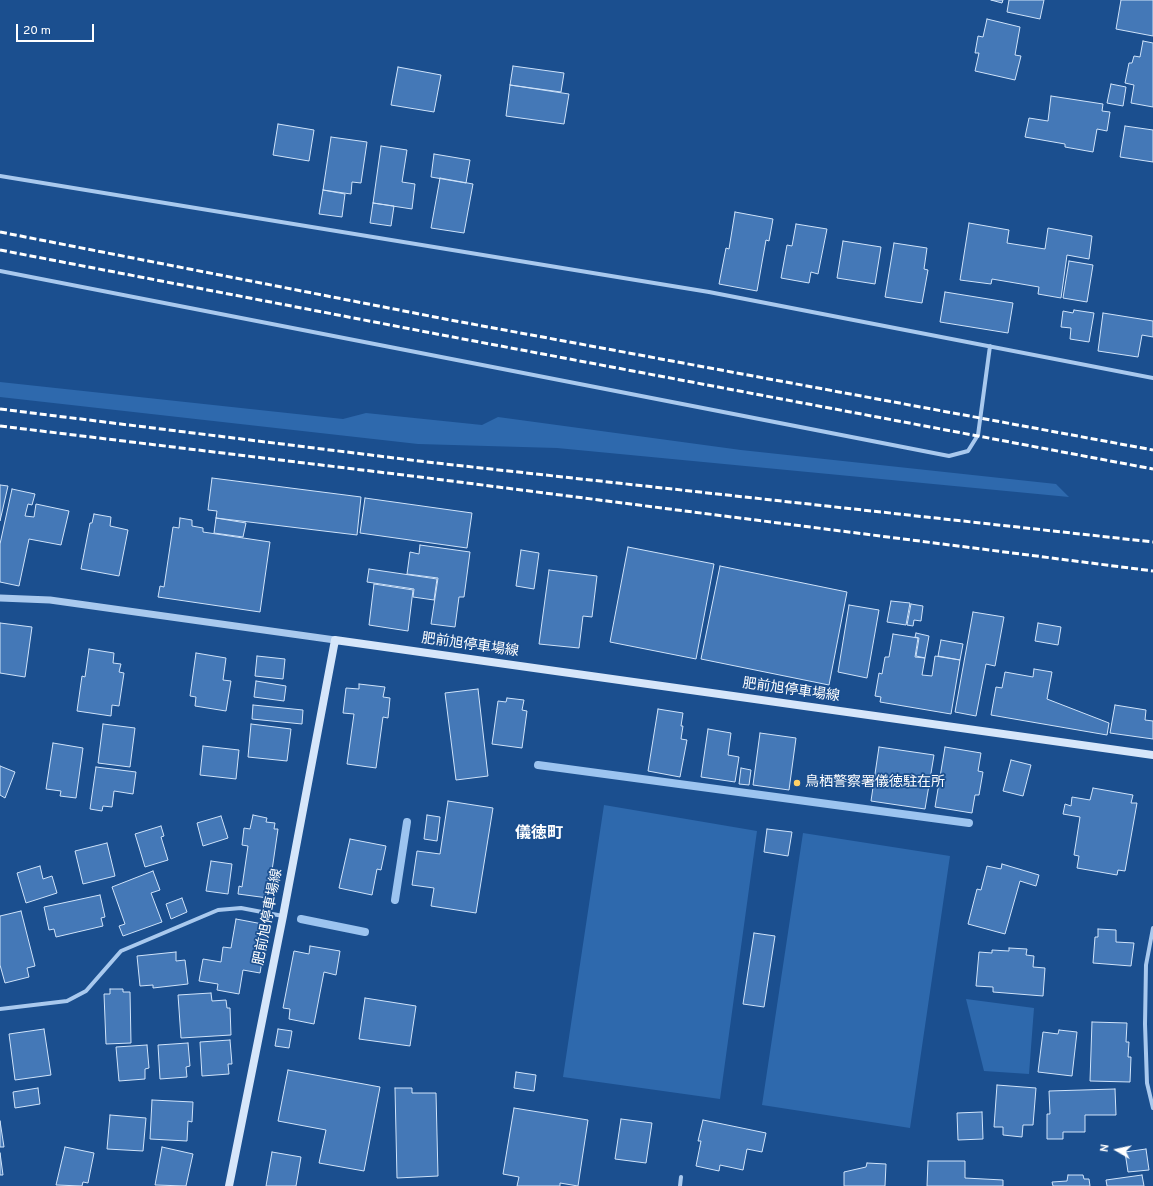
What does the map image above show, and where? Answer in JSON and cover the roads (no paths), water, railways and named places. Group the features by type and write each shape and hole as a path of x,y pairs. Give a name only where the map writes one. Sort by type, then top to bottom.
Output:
{"main road":[{"name":"肥前旭停車場線","path":"229,1186 283,916 335,640 1153,755"}],"street":[{"path":"0,176 709,292 1153,378"},
{"path":"0,271 949,456 968,451 978,435 990,346"},
{"path":"0,598 50,600 335,640"},
{"path":"0,1009 67,1001 86,991 121,951 218,910 241,908 283,916"},
{"path":"1153,928 1146,965 1144,1024 1146,1083 1153,1108"},
{"path":"680,1186 681,1177"}],"waterway":[{"path":"538,765 969,823"},
{"path":"395,900 407,822"},
{"path":"301,919 365,932"}],"railway":[{"path":"0,232 445,319 1153,450"},
{"path":"0,250 1153,469"},
{"path":"0,409 427,462 1153,542"},
{"path":"0,426 420,477 1153,571"}],"place":[{"name":"鳥栖警察署儀徳駐在所","path":"797,783"}],"district":[{"name":"儀徳町","path":"539,835"}]}
